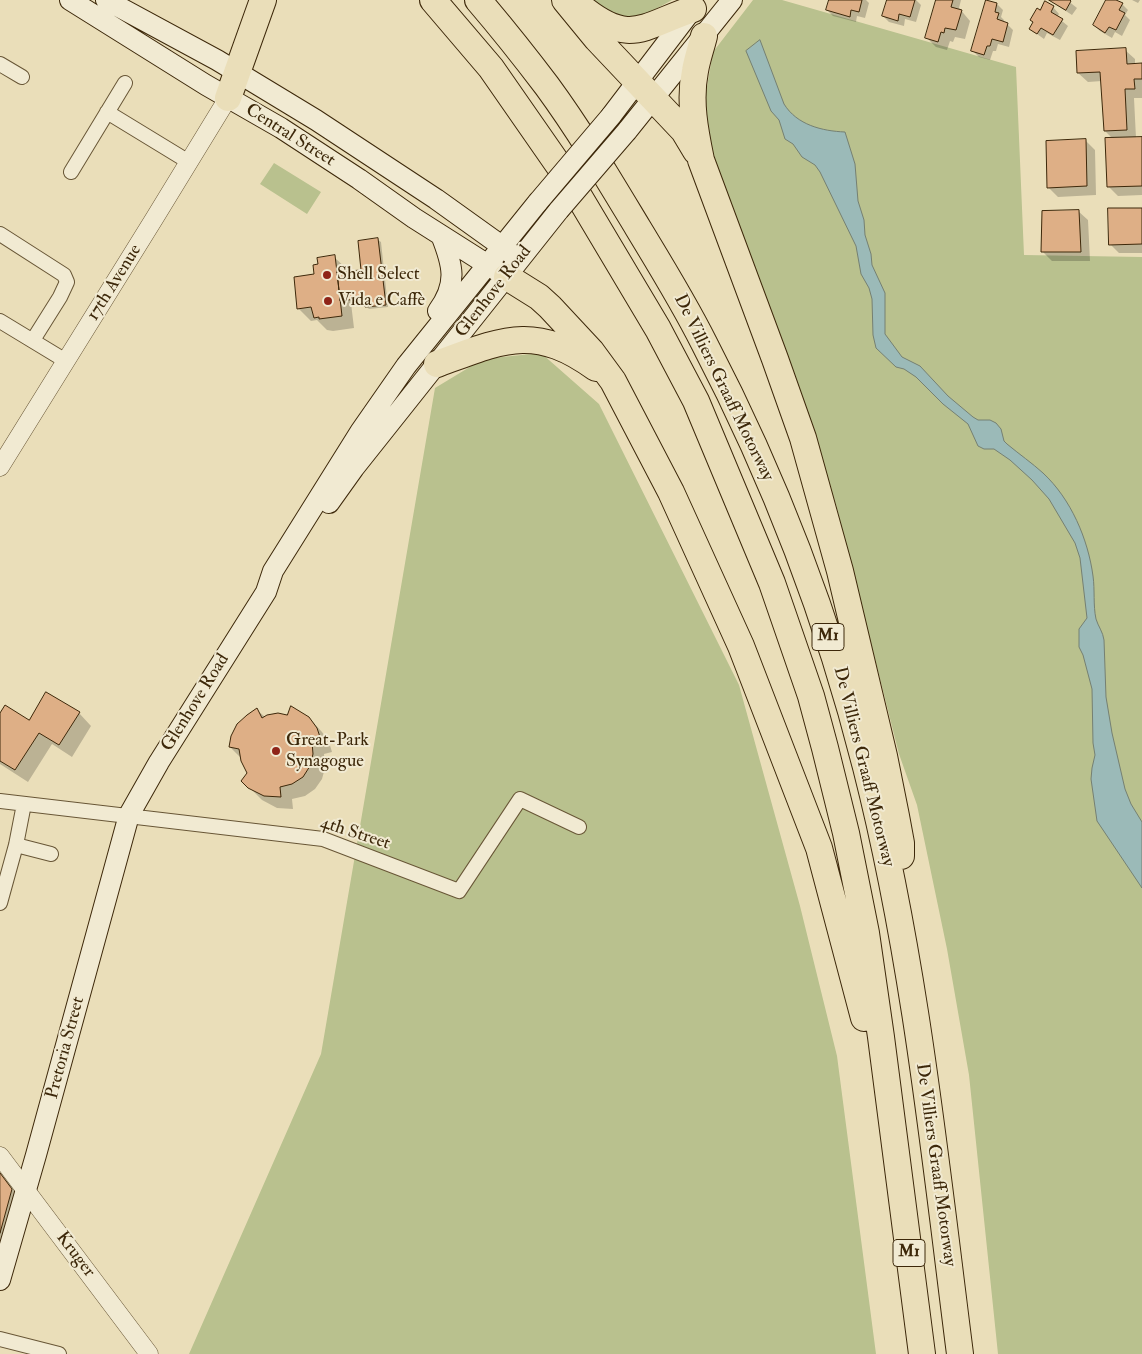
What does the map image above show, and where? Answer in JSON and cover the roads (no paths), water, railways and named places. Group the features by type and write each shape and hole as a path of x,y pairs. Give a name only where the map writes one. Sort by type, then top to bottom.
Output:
{"highway":[{"path":"228,98 263,0"},
{"name":"M1","path":"434,0 491,68 571,183 658,329 696,401 772,583 811,696 846,833 866,933 922,1354"},
{"name":"De Villiers Graaff Motorway","path":"478,0 548,88 600,164 686,310 728,393 767,477 827,634 866,767 891,878 915,1013 960,1354"},
{"path":"565,0 597,39 684,131 701,160"},
{"path":"573,0 602,22 624,30 650,27 697,5"},
{"path":"710,29 695,71 692,109 695,133 701,160 803,438 840,571 884,756 901,843 900,858 891,878"},
{"path":"504,267 556,312 591,351 613,381 671,492 706,565 741,646 819,848 878,1070 896,1152"},
{"path":"437,364 502,341 521,339 544,342 559,347 588,362 613,381"}],"main road":[{"name":"Central Street","path":"70,0 288,134 441,235 504,267"},
{"name":"Central Street","path":"106,0 237,72 360,148 503,246"},
{"name":"Glenhove Road","path":"266,592 279,582 310,532 354,468 437,364 504,267 503,246 611,116 645,90 710,29 732,0"},
{"name":"Glenhove Road","path":"129,815 159,762 266,592 273,571 360,432 406,366 426,340 504,267 559,210 628,131 645,90 697,5"},
{"path":"426,340 429,327 447,298 452,277 448,253 441,235"},
{"name":"Pretoria Street","path":"0,1280 129,815"}],"street":[{"path":"0,64 22,77"},
{"path":"71,172 125,83"},
{"name":"17th Avenue","path":"0,467 228,98"},
{"path":"107,112 189,162"},
{"path":"0,234 64,274 67,282 60,297 33,340"},
{"path":"0,321 66,361"},
{"name":"4th Street","path":"0,801 323,839 459,891 520,799 579,826"},
{"path":"0,903 16,845 24,804"},
{"path":"16,845 51,854"},
{"name":"Kruger","path":"0,1156 149,1354"},
{"path":"0,1339 59,1354"}],"water":[{"path":"760,40 784,104 789,111 803,122 819,128 845,132 855,164 858,201 864,220 865,235 871,254 872,265 885,293 885,334 902,357 920,366 948,396 973,417 978,420 990,420 996,423 1001,429 1004,441 1039,469 1053,483 1077,520 1091,562 1096,619 1104,640 1106,697 1112,733 1125,789 1131,804 1142,822 1142,888 1097,821 1091,779 1095,755 1092,689 1079,647 1079,629 1087,618 1080,558 1075,543 1049,499 1032,480 1010,460 994,449 984,449 978,446 968,424 943,404 916,377 904,369 896,367 876,348 873,335 872,299 869,288 861,274 856,246 820,172 815,165 802,157 793,144 785,139 779,120 771,111 746,51"}],"place":[{"name":"Shell Select","path":"327,275"},
{"name":"Vida e Caffè","path":"328,301"},
{"name":"Great-Park Synagogue","path":"276,751"}]}
